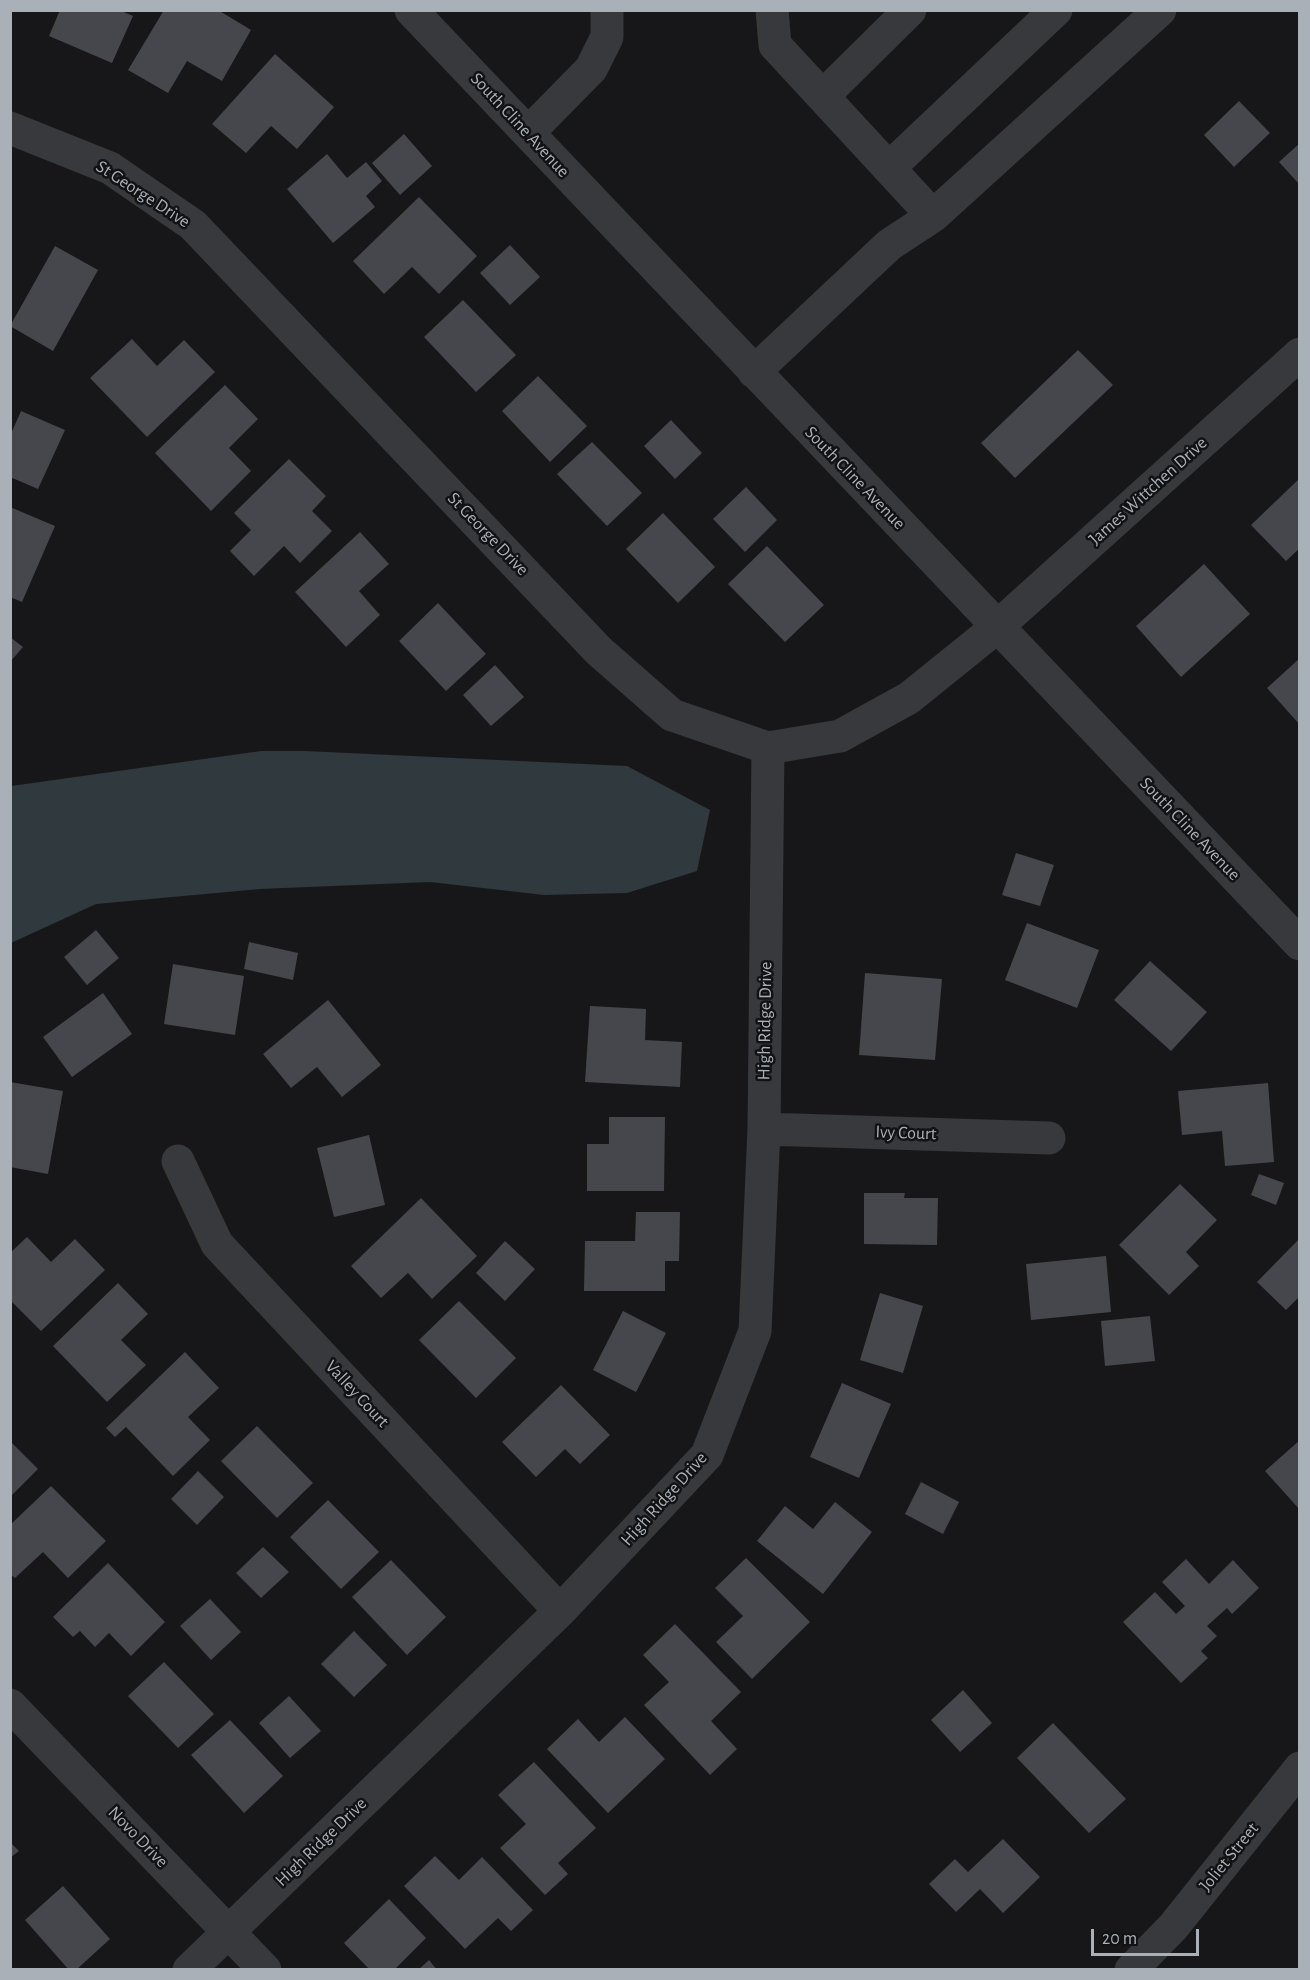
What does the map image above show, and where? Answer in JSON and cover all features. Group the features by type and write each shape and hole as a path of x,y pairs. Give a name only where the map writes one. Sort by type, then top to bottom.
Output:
{"street":[{"name":"South Cline Avenue","path":"411,10 1299,944"},
{"path":"528,133 591,69 607,37 607,10"},
{"path":"772,10 776,45 933,216"},
{"path":"822,96 910,10"},
{"path":"889,168 1056,10"},
{"path":"754,372 889,245 933,216 1160,10"},
{"name":"St George Drive","path":"14,137 110,168 193,225 599,651 672,715 768,748 840,736 909,698 997,627"},
{"name":"James Wittchen Drive","path":"997,627 1299,354"},
{"name":"High Ridge Drive","path":"189,1970 560,1611 707,1455 755,1331 764,1129 768,748"},
{"name":"Ivy Court","path":"764,1129 1049,1138"},
{"name":"Valley Court","path":"178,1161 217,1244 560,1611"},
{"name":"Novo Drive","path":"10,1705 265,1970"},
{"name":"Joliet Street","path":"1131,1970 1173,1928 1299,1768"}],"shaded area":[{"path":"261,751 305,751 627,766 710,810 697,871 627,893 544,895 430,882 260,889 96,904 11,943 11,786"}],"building":[{"path":"60,10 119,10 133,16 112,63 49,36"},
{"path":"164,10 218,10 251,30 222,81 187,61 168,93 128,70"},
{"path":"275,54 334,107 297,149 271,126 246,153 212,124"},
{"path":"1239,101 1270,133 1234,167 1204,135"},
{"path":"404,134 432,166 400,195 372,163"},
{"path":"1300,143 1300,185 1279,162"},
{"path":"327,154 347,178 366,162 382,181 366,196 375,207 333,243 287,189"},
{"path":"419,197 477,256 439,294 412,267 384,294 353,261"},
{"path":"510,245 540,277 510,305 480,273"},
{"path":"55,246 98,270 53,351 10,326"},
{"path":"463,300 516,355 476,392 424,337"},
{"path":"132,339 157,366 184,340 215,372 147,437 90,378"},
{"path":"1078,350 1113,385 1015,478 981,443"},
{"path":"538,376 587,426 550,462 502,411"},
{"path":"225,385 258,419 229,448 251,471 211,511 155,453"},
{"path":"21,411 65,430 38,489 10,477 10,436"},
{"path":"671,420 702,453 675,479 644,446"},
{"path":"592,442 642,493 607,526 557,474"},
{"path":"289,459 326,496 312,511 332,531 300,563 284,546 254,576 230,551 251,530 234,513"},
{"path":"1300,478 1300,548 1286,561 1251,525"},
{"path":"746,487 777,520 745,552 713,519"},
{"path":"10,507 55,526 22,602 10,597"},
{"path":"663,513 715,567 678,603 626,549"},
{"path":"360,532 389,564 359,591 380,615 346,647 295,592"},
{"path":"767,546 824,605 785,642 728,584"},
{"path":"1204,564 1250,614 1181,677 1136,626"},
{"path":"438,603 486,654 446,691 399,641"},
{"path":"10,637 23,647 10,662"},
{"path":"1300,658 1300,725 1267,688"},
{"path":"495,665 524,697 491,726 463,695"},
{"path":"1016,853 1054,865 1040,906 1002,895"},
{"path":"1027,923 1099,950 1077,1008 1005,980"},
{"path":"96,930 119,958 87,985 64,957"},
{"path":"249,942 298,953 293,980 244,969"},
{"path":"1150,961 1207,1012 1171,1051 1114,1000"},
{"path":"173,964 244,976 235,1035 164,1024"},
{"path":"865,973 942,979 935,1060 859,1055"},
{"path":"103,993 132,1034 72,1077 43,1037"},
{"path":"328,1000 381,1065 342,1097 317,1067 291,1088 263,1054"},
{"path":"590,1006 646,1009 645,1040 682,1042 680,1087 585,1082"},
{"path":"10,1082 63,1091 48,1174 10,1167"},
{"path":"1268,1083 1274,1162 1225,1166 1222,1131 1182,1135 1178,1091"},
{"path":"609,1117 665,1117 664,1191 587,1191 587,1144 609,1144"},
{"path":"369,1135 385,1205 334,1217 317,1148"},
{"path":"1259,1174 1284,1183 1276,1205 1251,1195"},
{"path":"1180,1184 1217,1220 1186,1252 1199,1266 1169,1295 1119,1245"},
{"path":"864,1193 905,1193 904,1198 938,1198 937,1245 864,1244"},
{"path":"421,1198 477,1256 432,1299 408,1273 381,1298 351,1266"},
{"path":"636,1212 680,1212 679,1261 665,1261 665,1291 584,1291 585,1241 635,1241"},
{"path":"27,1237 51,1262 75,1239 105,1270 41,1331 10,1300 10,1253"},
{"path":"1300,1238 1300,1296 1286,1310 1257,1282"},
{"path":"505,1241 535,1269 505,1301 476,1273"},
{"path":"1106,1256 1111,1312 1031,1320 1026,1264"},
{"path":"118,1283 148,1314 121,1340 146,1365 107,1402 53,1346"},
{"path":"880,1293 923,1306 903,1373 860,1360"},
{"path":"459,1301 516,1358 476,1398 419,1340"},
{"path":"623,1311 666,1333 636,1392 593,1370"},
{"path":"1150,1316 1155,1361 1105,1366 1101,1321"},
{"path":"185,1352 219,1388 188,1417 210,1440 173,1476 126,1427 115,1437 106,1428"},
{"path":"842,1383 891,1404 859,1478 810,1457"},
{"path":"561,1385 610,1435 580,1464 565,1449 536,1477 502,1442"},
{"path":"257,1426 313,1483 277,1518 221,1461"},
{"path":"1300,1440 1300,1510 1265,1471"},
{"path":"10,1441 38,1469 10,1497"},
{"path":"198,1471 224,1497 197,1525 171,1499"},
{"path":"921,1482 959,1502 943,1534 905,1514"},
{"path":"51,1486 106,1541 68,1578 43,1552 15,1578 10,1574 10,1525"},
{"path":"328,1500 379,1552 341,1589 290,1537"},
{"path":"835,1502 872,1532 823,1594 757,1541 785,1506 813,1529"},
{"path":"263,1547 289,1572 261,1598 236,1573"},
{"path":"746,1558 810,1622 752,1679 716,1642 743,1616 715,1588"},
{"path":"1186,1559 1209,1584 1233,1560 1259,1588 1232,1614 1227,1608 1207,1626 1217,1636 1201,1651 1208,1658 1181,1683 1123,1622 1155,1592 1176,1614 1185,1606 1162,1582"},
{"path":"391,1560 446,1617 407,1655 352,1597"},
{"path":"108,1563 165,1622 131,1656 109,1633 95,1647 80,1631 73,1637 53,1617"},
{"path":"210,1599 241,1632 211,1660 180,1626"},
{"path":"675,1624 741,1692 711,1721 737,1749 710,1775 644,1705 669,1682 643,1655"},
{"path":"354,1631 387,1665 354,1697 321,1664"},
{"path":"164,1662 214,1714 178,1748 128,1696"},
{"path":"963,1690 992,1723 960,1752 931,1720"},
{"path":"289,1696 321,1731 290,1758 259,1723"},
{"path":"625,1717 665,1759 608,1813 547,1749 578,1719 599,1742"},
{"path":"230,1720 283,1776 244,1813 191,1755"},
{"path":"1053,1723 1126,1799 1089,1833 1017,1758"},
{"path":"534,1762 596,1828 558,1863 568,1874 545,1895 500,1848 526,1824 498,1795"},
{"path":"1003,1839 1040,1877 1003,1913 980,1889 956,1912 929,1884 955,1859 968,1872"},
{"path":"10,1842 19,1851 10,1858"},
{"path":"435,1856 459,1880 482,1857 533,1910 511,1931 498,1918 465,1949 404,1886"},
{"path":"63,1886 110,1939 76,1970 69,1970 25,1920"},
{"path":"389,1899 426,1938 394,1970 370,1970 344,1943"},
{"path":"429,1960 437,1970 418,1970"}]}
